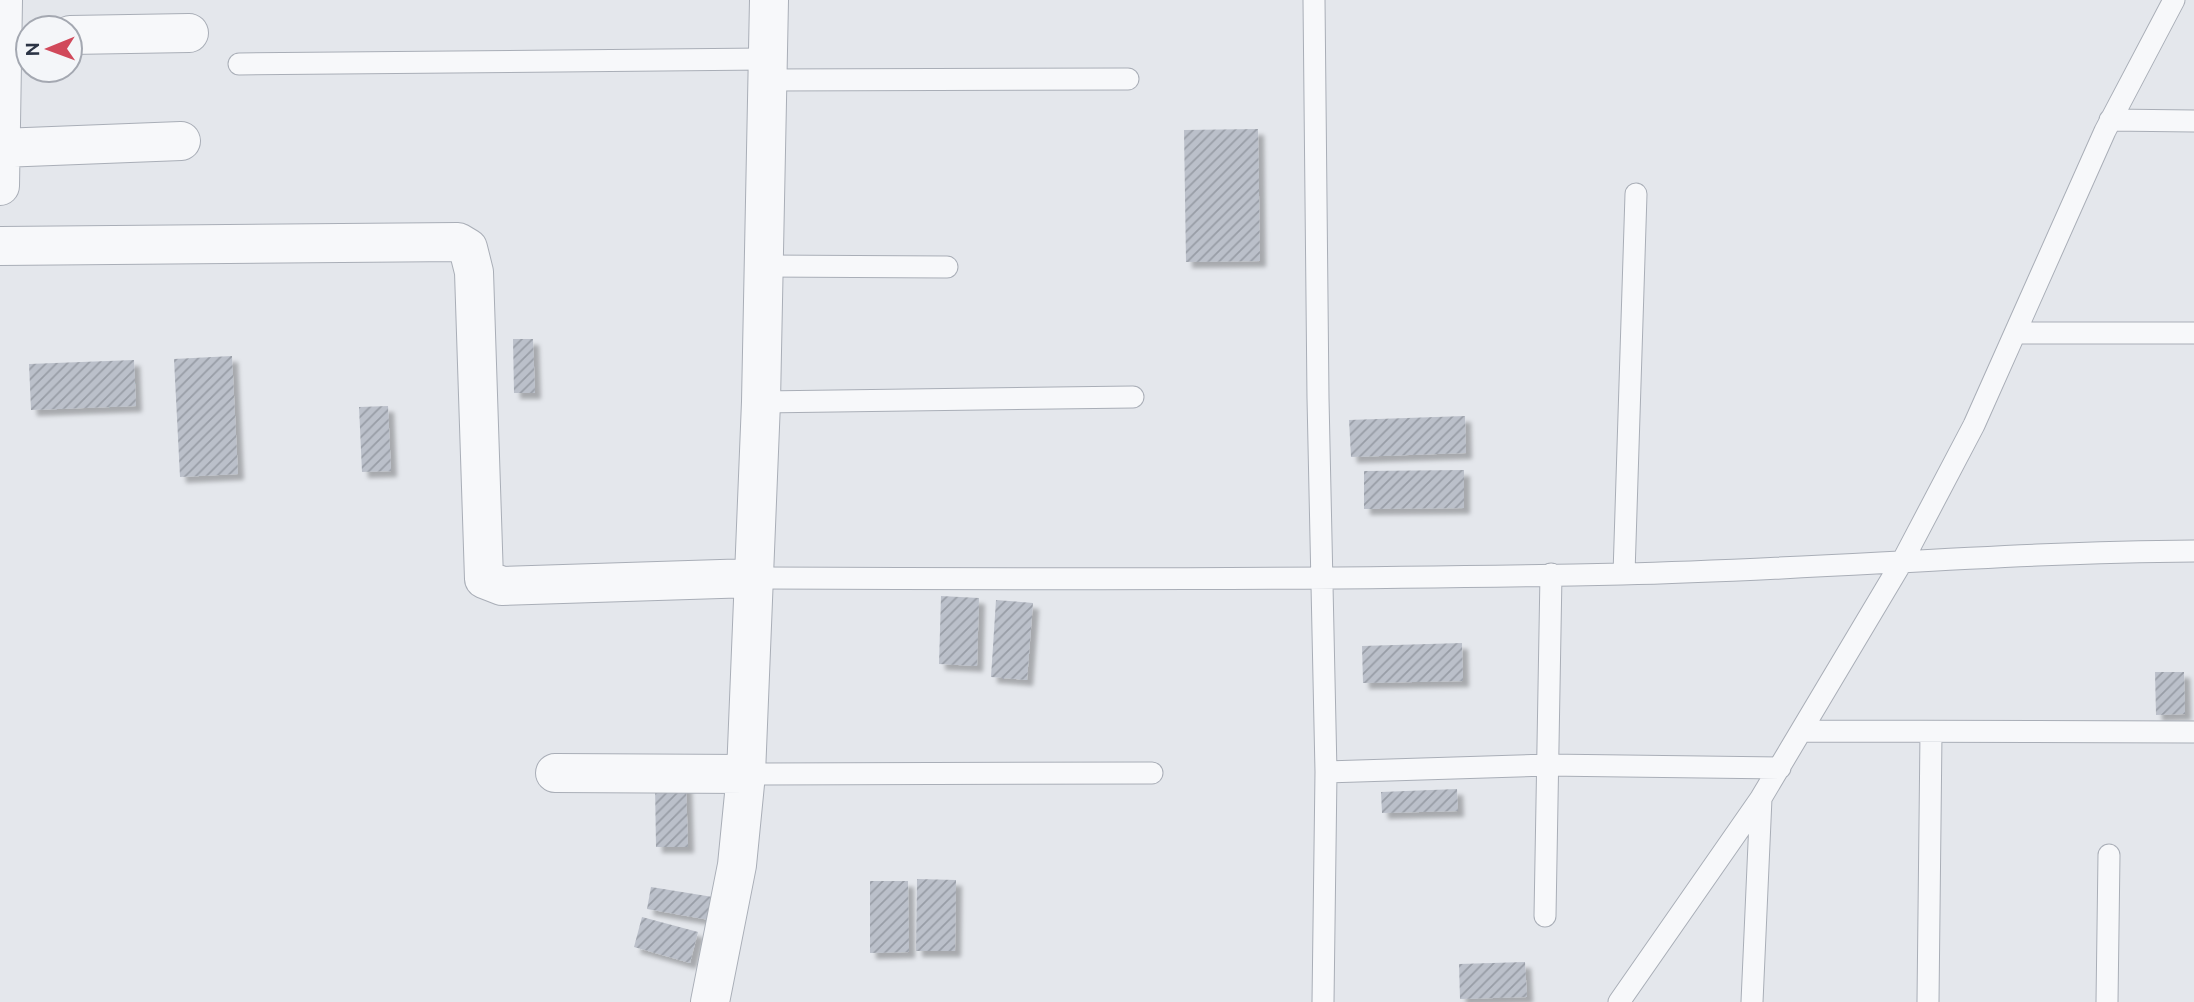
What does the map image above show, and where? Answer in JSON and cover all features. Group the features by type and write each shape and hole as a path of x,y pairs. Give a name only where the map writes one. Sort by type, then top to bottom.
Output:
{"street":[{"path":"710,1002 737,865 746,774 761,402 769,0"},
{"path":"0,186 11,24"},
{"path":"84,35 188,33"},
{"path":"1,148 181,141"},
{"path":"0,246 458,242 468,248 474,272 484,579 502,586 752,578"},
{"path":"555,773 746,774"}],"lane":[{"path":"1314,0 1326,772 1322,1002"},
{"path":"1619,1002 1761,798 1903,560 1974,425 2110,120 2174,0"},
{"path":"239,64 768,69 1128,79"},
{"path":"2110,120 2194,121"},
{"path":"1624,574 1636,194"},
{"path":"764,267 947,267"},
{"path":"2015,333 2194,333"},
{"path":"761,402 1133,397"},
{"path":"752,578 1321,579 1624,574 1903,560 2194,551"},
{"path":"1545,916 1551,574"},
{"path":"1801,731 2194,732"},
{"path":"1928,1002 1931,733"},
{"path":"1326,772 1548,765 1780,768"},
{"path":"746,774 1152,774"},
{"path":"1752,1002 1761,798"},
{"path":"2108,1002 2109,855"}],"building":[{"path":"1258,129 1260,261 1186,262 1184,130"},
{"path":"513,339 533,339 535,393 514,393"},
{"path":"232,356 238,474 180,477 174,359"},
{"path":"134,360 136,406 31,410 29,364"},
{"path":"388,406 391,471 362,472 359,407"},
{"path":"1465,416 1466,453 1351,457 1349,420"},
{"path":"1464,470 1464,508 1364,509 1364,471"},
{"path":"941,596 979,598 977,666 939,664"},
{"path":"996,600 1033,603 1027,680 991,677"},
{"path":"1462,643 1463,681 1363,683 1362,646"},
{"path":"2155,672 2184,672 2185,714 2156,715"},
{"path":"686,783 688,847 656,847 655,784"},
{"path":"1457,789 1458,811 1382,813 1381,792"},
{"path":"917,879 956,880 955,951 916,951"},
{"path":"870,881 908,881 909,952 870,953"},
{"path":"651,887 719,898 715,921 647,909"},
{"path":"642,917 698,932 690,963 634,947"},
{"path":"1525,962 1527,997 1460,999 1459,964"}]}
